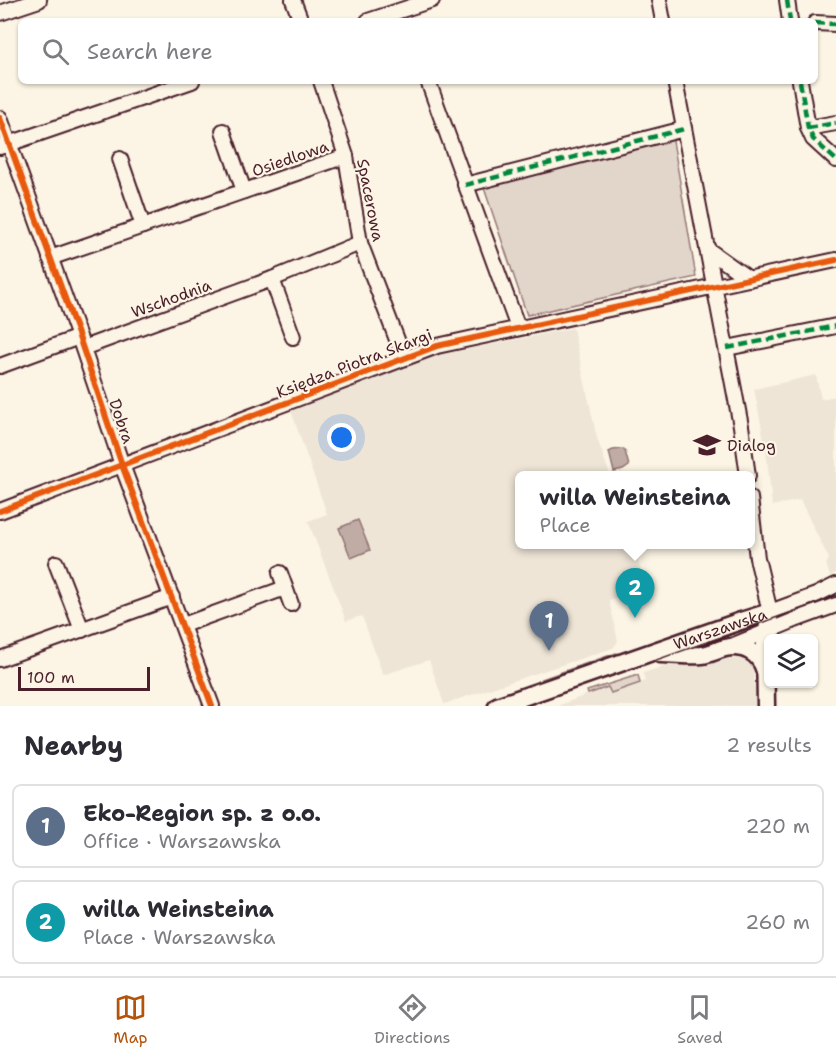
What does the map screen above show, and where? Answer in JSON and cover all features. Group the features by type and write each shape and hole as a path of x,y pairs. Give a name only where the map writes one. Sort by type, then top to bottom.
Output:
{"main road":[{"path":"766,632 770,612"},
{"name":"Warszawska","path":"497,706 770,612"},
{"path":"727,648 753,652 764,668"},
{"name":"Warszawska","path":"635,657 660,654 705,654 727,648"},
{"path":"766,688 766,706"}],"street":[{"path":"0,13 39,0"},
{"path":"293,0 300,18"},
{"path":"386,18 405,15 432,0"},
{"path":"659,0 662,18"},
{"path":"786,0 789,18"},
{"path":"818,23 836,24"},
{"path":"5,145 183,84"},
{"name":"Spacerowa","path":"322,84 346,156 360,243 404,358"},
{"path":"429,84 518,328"},
{"path":"676,84 741,426 747,471"},
{"path":"801,84 808,128 813,139 836,160"},
{"name":"Dobra","path":"0,118 5,145 81,342 122,465 212,706"},
{"path":"808,128 836,123"},
{"path":"465,185 684,129"},
{"name":"Osiedlowa","path":"223,131 244,191"},
{"name":"Osiedlowa","path":"50,258 346,156"},
{"path":"120,159 143,226"},
{"name":"Wschodnia","path":"0,366 81,342 272,279 360,243"},
{"path":"707,249 749,279"},
{"name":"Księdza Piotra Skargi","path":"0,511 437,346 836,260"},
{"path":"272,279 293,337"},
{"path":"726,348 836,326"},
{"path":"755,541 770,612"},
{"path":"56,563 82,630"},
{"path":"280,573 291,604"},
{"name":"Warszawska","path":"770,612 836,585"},
{"path":"183,625 285,588"},
{"path":"0,659 172,597"},
{"name":"Warszawska","path":"727,648 836,605"}],"shaded area":[{"path":"672,135 696,277 527,315 483,185"},
{"path":"573,328 597,438 609,471 515,471 515,549 634,549 646,587 609,600 618,641 613,648 444,704 429,660 383,675 362,616 346,621 308,521 327,514 291,411 438,355"},
{"path":"816,375 821,399 836,396 836,573 830,576 826,564 829,559 800,500 772,506 766,450 754,389"},
{"path":"625,451 629,466 623,470 614,471 609,452"},
{"path":"358,520 370,550 351,558 339,528"},
{"path":"616,653 616,657 544,682 542,679"},
{"path":"729,657 731,659 745,658 753,662 756,706 557,706 609,686 612,693 640,683 645,681 643,673 680,661"},
{"path":"638,675 640,683 611,693 608,687 588,694 587,691"}],"tram line":[{"path":"526,706 836,595"}],"marked path":[{"path":"787,0 790,18"},
{"path":"818,23 836,24"},
{"path":"801,84 808,128 813,139 836,160"},
{"path":"808,128 836,123"},
{"path":"465,185 684,129"},
{"path":"727,348 836,326"}],"cycle path":[{"path":"0,118 79,337 122,465 212,706"},
{"path":"0,511 437,346 836,260"}],"place":[{"name":"Dialog","path":"707,445"},
{"name":"willa Weinsteina","path":"635,618"},
{"name":"Eko-Region sp. z o.o.","path":"549,651"}]}
